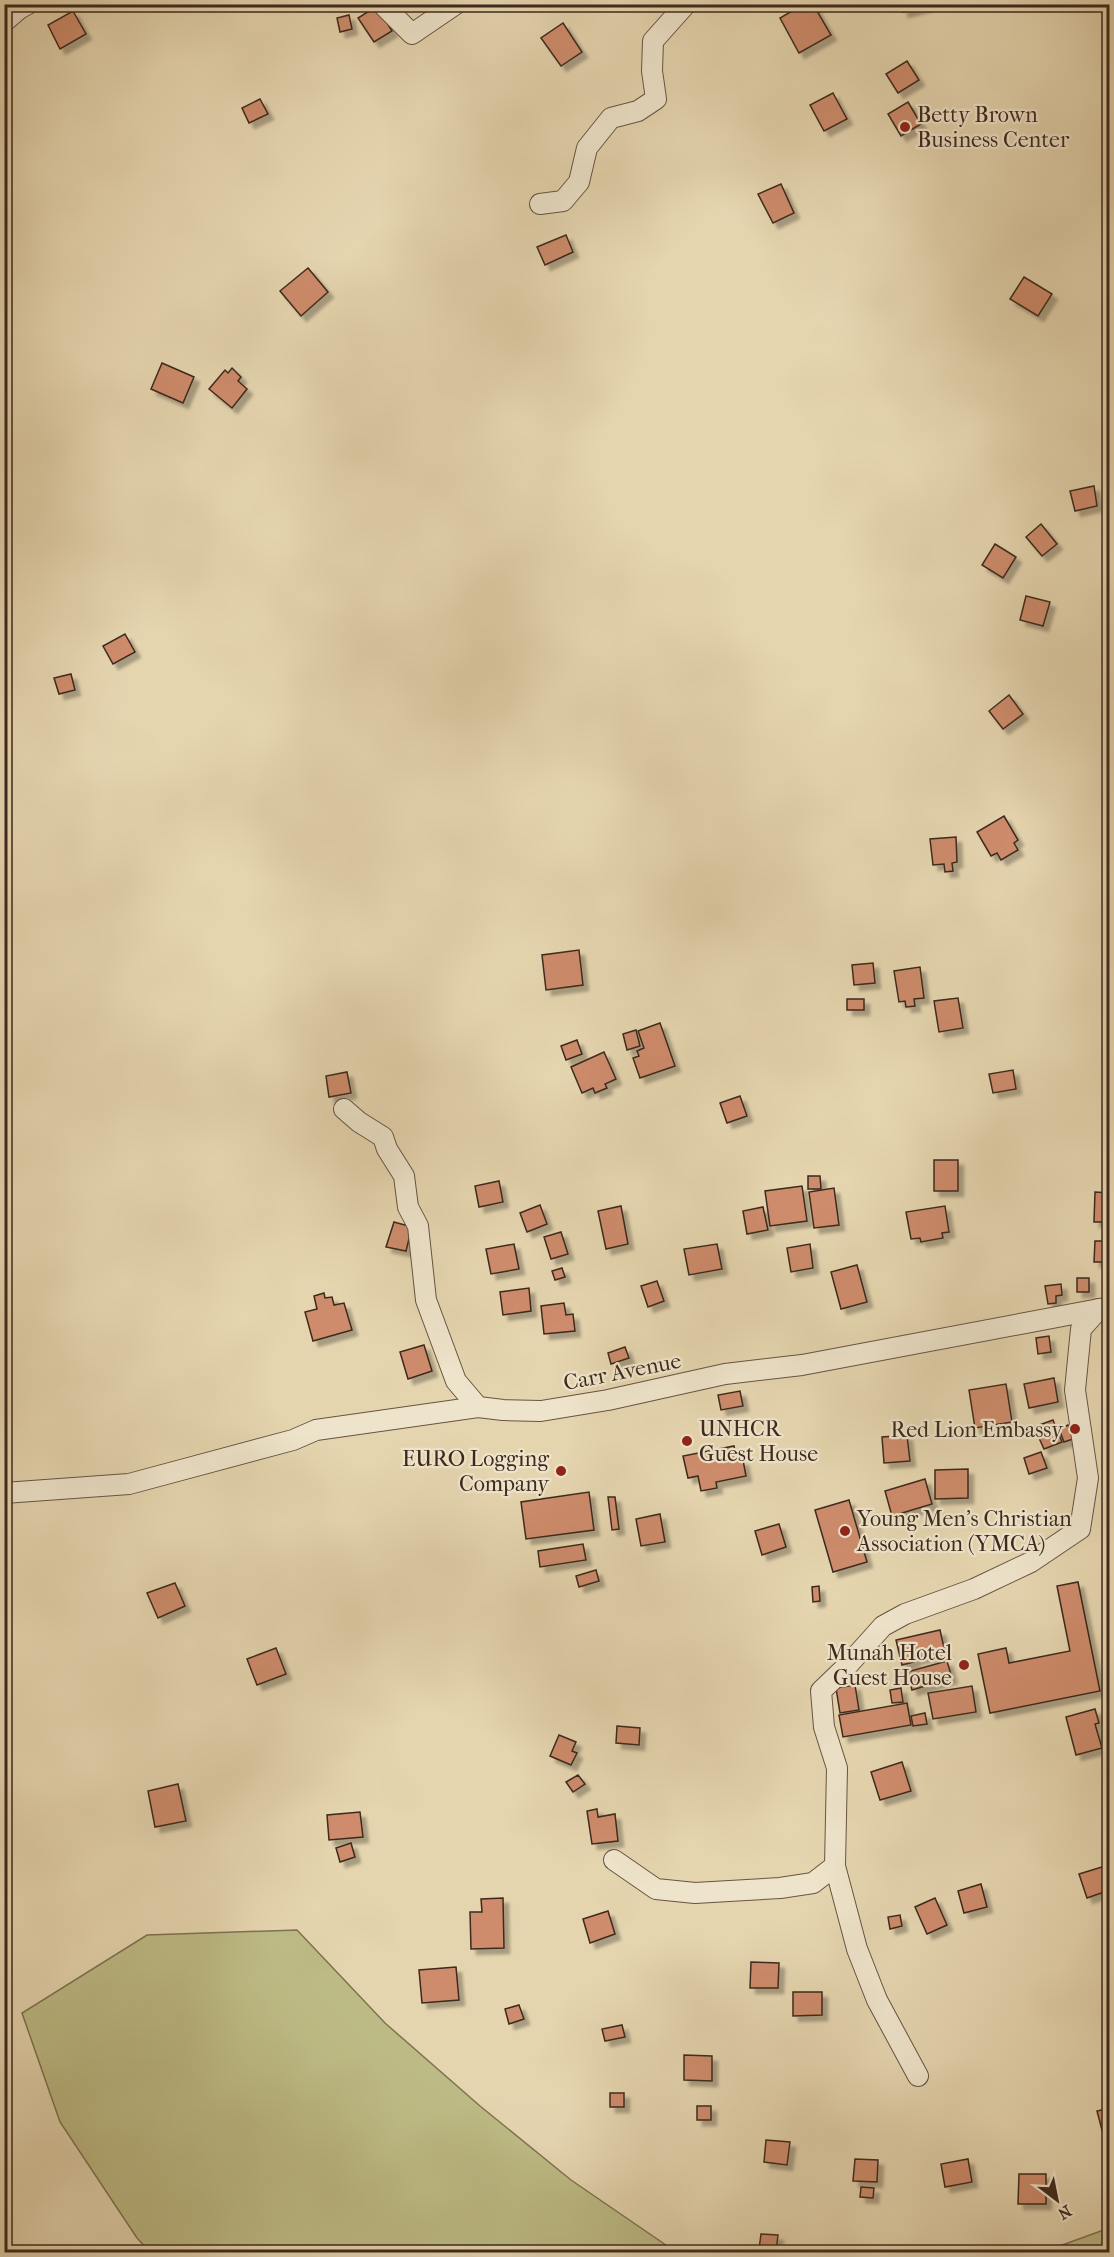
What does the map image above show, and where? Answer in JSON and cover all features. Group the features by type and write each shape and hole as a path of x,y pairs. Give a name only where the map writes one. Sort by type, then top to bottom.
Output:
{"street":[{"path":"4,22 28,4"},
{"path":"382,4 412,34 456,4"},
{"path":"540,204 563,201 579,182 587,148 611,118 638,111 656,99 652,71 653,41 686,4"},
{"path":"344,1109 359,1122 383,1137 387,1149 404,1176 408,1207 418,1226 426,1300 456,1381 478,1407"},
{"path":"918,2076 877,2000 857,1949 836,1866 837,1768 824,1727 820,1691 848,1665 883,1626 905,1614 974,1589 1032,1562 1080,1528 1088,1478 1075,1390 1081,1329 1104,1308"},
{"name":"Carr Avenue","path":"4,1493 129,1484 293,1440 316,1430 478,1407 541,1411 608,1400 725,1374 810,1364 1104,1308"},
{"path":"614,1860 656,1889 696,1893 780,1888 813,1883 836,1866"}],"shaded area":[{"path":"297,1930 385,2023 480,2106 571,2180 676,2252 150,2252 137,2238 60,2122 22,2013 147,1935"},
{"path":"1109,2228 1109,2252 1043,2252"}],"building":[{"path":"804,4 813,4 831,35 799,53 780,18"},
{"path":"901,4 926,4 926,6 903,12"},
{"path":"377,6 392,31 374,42 358,18"},
{"path":"73,11 86,34 60,49 48,25"},
{"path":"349,15 352,29 340,32 337,18"},
{"path":"563,23 582,52 561,66 541,38"},
{"path":"907,61 919,80 898,93 886,74"},
{"path":"833,93 847,119 824,131 810,105"},
{"path":"260,99 268,114 249,123 242,108"},
{"path":"908,102 921,124 901,136 888,114"},
{"path":"781,184 794,213 773,223 758,194"},
{"path":"566,235 573,252 545,265 537,247"},
{"path":"308,268 328,292 301,316 280,291"},
{"path":"1024,277 1052,294 1038,316 1010,299"},
{"path":"162,363 194,377 183,403 151,389"},
{"path":"232,368 241,377 238,381 247,389 232,408 209,389 225,370 228,373"},
{"path":"1094,486 1097,506 1075,511 1070,491"},
{"path":"1041,524 1057,544 1042,556 1026,537"},
{"path":"995,544 1016,557 1003,578 982,565"},
{"path":"1026,596 1050,602 1043,626 1020,620"},
{"path":"125,634 135,652 113,664 103,646"},
{"path":"71,674 75,690 59,694 54,678"},
{"path":"1009,695 1023,714 1003,729 989,711"},
{"path":"1004,816 1018,840 1014,843 1018,850 1001,860 997,853 991,856 977,832"},
{"path":"956,837 957,862 952,863 953,871 945,872 944,864 933,865 930,839"},
{"path":"579,950 583,985 546,990 542,955"},
{"path":"873,963 875,983 854,985 852,965"},
{"path":"920,967 924,998 914,999 915,1006 906,1007 905,1001 899,1002 894,971"},
{"path":"958,998 963,1028 939,1032 934,1001"},
{"path":"847,999 864,999 864,1010 847,1010"},
{"path":"660,1023 675,1066 640,1078 633,1058 639,1056 637,1051 644,1048 638,1031"},
{"path":"636,1030 640,1046 627,1050 623,1034"},
{"path":"577,1040 582,1054 566,1060 561,1046"},
{"path":"604,1052 616,1079 605,1084 607,1088 595,1093 593,1088 582,1093 571,1067"},
{"path":"1013,1070 1016,1089 993,1093 989,1074"},
{"path":"347,1072 351,1093 329,1097 326,1076"},
{"path":"740,1096 747,1116 727,1123 720,1103"},
{"path":"934,1160 958,1160 958,1191 934,1191"},
{"path":"808,1176 820,1176 821,1189 808,1189"},
{"path":"499,1181 503,1202 479,1207 475,1186"},
{"path":"802,1186 807,1221 770,1226 765,1191"},
{"path":"834,1188 839,1225 814,1228 809,1192"},
{"path":"1095,1192 1110,1193 1110,1222 1094,1222"},
{"path":"540,1205 547,1224 527,1232 520,1213"},
{"path":"621,1206 628,1244 606,1249 598,1211"},
{"path":"945,1206 949,1232 942,1233 943,1238 921,1242 920,1238 911,1239 906,1212"},
{"path":"763,1207 768,1230 747,1234 743,1211"},
{"path":"394,1222 412,1227 406,1251 386,1247"},
{"path":"561,1232 568,1254 551,1259 544,1237"},
{"path":"1095,1241 1110,1241 1110,1262 1094,1262"},
{"path":"514,1244 519,1269 491,1274 486,1249"},
{"path":"717,1244 722,1269 689,1275 684,1249"},
{"path":"810,1244 813,1268 791,1272 787,1248"},
{"path":"857,1265 867,1302 841,1309 831,1272"},
{"path":"562,1268 565,1277 555,1280 552,1271"},
{"path":"1077,1278 1089,1278 1089,1292 1077,1292"},
{"path":"657,1281 664,1301 648,1307 641,1286"},
{"path":"1061,1284 1062,1295 1056,1296 1056,1303 1048,1304 1045,1286"},
{"path":"529,1288 531,1311 503,1315 500,1292"},
{"path":"324,1293 325,1298 332,1297 334,1305 344,1303 352,1330 313,1341 305,1312 317,1309 314,1296"},
{"path":"564,1303 566,1315 573,1314 575,1331 544,1334 541,1306"},
{"path":"1049,1336 1051,1352 1038,1354 1036,1338"},
{"path":"424,1345 432,1371 408,1379 400,1352"},
{"path":"625,1347 629,1358 611,1364 608,1353"},
{"path":"1054,1378 1058,1402 1029,1408 1024,1384"},
{"path":"1006,1384 1012,1422 975,1428 969,1390"},
{"path":"740,1391 743,1406 721,1410 718,1395"},
{"path":"1053,1420 1062,1442 1044,1449 1034,1427"},
{"path":"1068,1425 1073,1439 1064,1442 1059,1429"},
{"path":"907,1435 910,1461 884,1463 882,1437"},
{"path":"734,1446 737,1461 743,1460 746,1476 716,1482 717,1488 701,1491 698,1476 688,1478 683,1456"},
{"path":"1041,1452 1047,1468 1029,1474 1024,1458"},
{"path":"968,1469 968,1498 935,1499 935,1470"},
{"path":"925,1479 932,1504 892,1516 885,1491"},
{"path":"589,1492 594,1530 526,1539 521,1502"},
{"path":"608,1497 615,1497 619,1529 612,1530"},
{"path":"849,1500 867,1562 833,1572 815,1510"},
{"path":"660,1514 665,1542 641,1546 636,1519"},
{"path":"779,1524 786,1547 762,1555 755,1531"},
{"path":"583,1544 586,1560 540,1567 538,1551"},
{"path":"596,1570 599,1581 579,1587 576,1576"},
{"path":"1078,1582 1100,1691 990,1713 978,1654 1006,1648 1009,1663 1070,1651 1057,1586"},
{"path":"175,1583 185,1606 158,1618 147,1593"},
{"path":"819,1586 820,1601 813,1602 812,1587"},
{"path":"940,1630 945,1652 914,1659 914,1662 902,1665 896,1640"},
{"path":"276,1648 286,1674 257,1685 247,1659"},
{"path":"947,1661 952,1678 912,1690 907,1672"},
{"path":"855,1685 859,1710 840,1713 836,1688"},
{"path":"972,1686 976,1712 933,1719 928,1693"},
{"path":"901,1688 903,1702 892,1703 890,1690"},
{"path":"907,1703 911,1725 843,1737 839,1715"},
{"path":"1095,1709 1099,1723 1095,1724 1102,1748 1076,1755 1066,1717"},
{"path":"925,1713 927,1724 913,1726 911,1716"},
{"path":"617,1726 640,1728 639,1745 616,1743"},
{"path":"559,1735 576,1742 572,1751 577,1753 571,1765 550,1756"},
{"path":"902,1762 911,1791 880,1800 871,1772"},
{"path":"578,1775 585,1784 573,1792 566,1782"},
{"path":"178,1784 186,1821 155,1827 148,1791"},
{"path":"597,1809 598,1817 615,1814 618,1841 592,1844 587,1811"},
{"path":"360,1812 363,1837 329,1840 327,1815"},
{"path":"351,1843 355,1857 340,1862 336,1848"},
{"path":"1102,1867 1110,1890 1087,1898 1079,1874"},
{"path":"981,1884 987,1907 964,1913 958,1891"},
{"path":"503,1898 504,1948 471,1949 470,1912 482,1912 481,1899"},
{"path":"935,1898 947,1925 927,1934 915,1907"},
{"path":"608,1911 615,1934 590,1943 583,1919"},
{"path":"900,1915 902,1926 890,1929 888,1917"},
{"path":"751,1962 779,1963 778,1988 750,1988"},
{"path":"456,1967 459,2000 422,2003 419,1970"},
{"path":"793,1992 822,1992 822,2015 793,2016"},
{"path":"519,2005 524,2019 509,2024 505,2009"},
{"path":"622,2025 625,2037 605,2041 602,2029"},
{"path":"684,2055 712,2056 712,2081 684,2080"},
{"path":"610,2093 624,2093 624,2107 610,2107"},
{"path":"697,2106 711,2106 711,2120 697,2120"},
{"path":"1110,2108 1110,2133 1103,2134 1097,2111"},
{"path":"766,2140 790,2142 787,2165 764,2162"},
{"path":"855,2159 878,2160 877,2182 853,2181"},
{"path":"968,2159 972,2182 945,2187 941,2164"},
{"path":"1019,2174 1046,2174 1046,2204 1018,2204"},
{"path":"861,2187 874,2188 873,2198 860,2197"},
{"path":"761,2234 778,2235 776,2251 759,2249"}],"place":[{"name":"Betty Brown Business Center","path":"905,127"},
{"name":"Red Lion Embassy","path":"1075,1429"},
{"name":"UNHCR Guest House","path":"687,1441"},
{"name":"EURO Logging Company","path":"561,1471"},
{"name":"Young Men's Christian Association (YMCA)","path":"845,1531"},
{"name":"Munah Hotel Guest House","path":"964,1665"}]}
